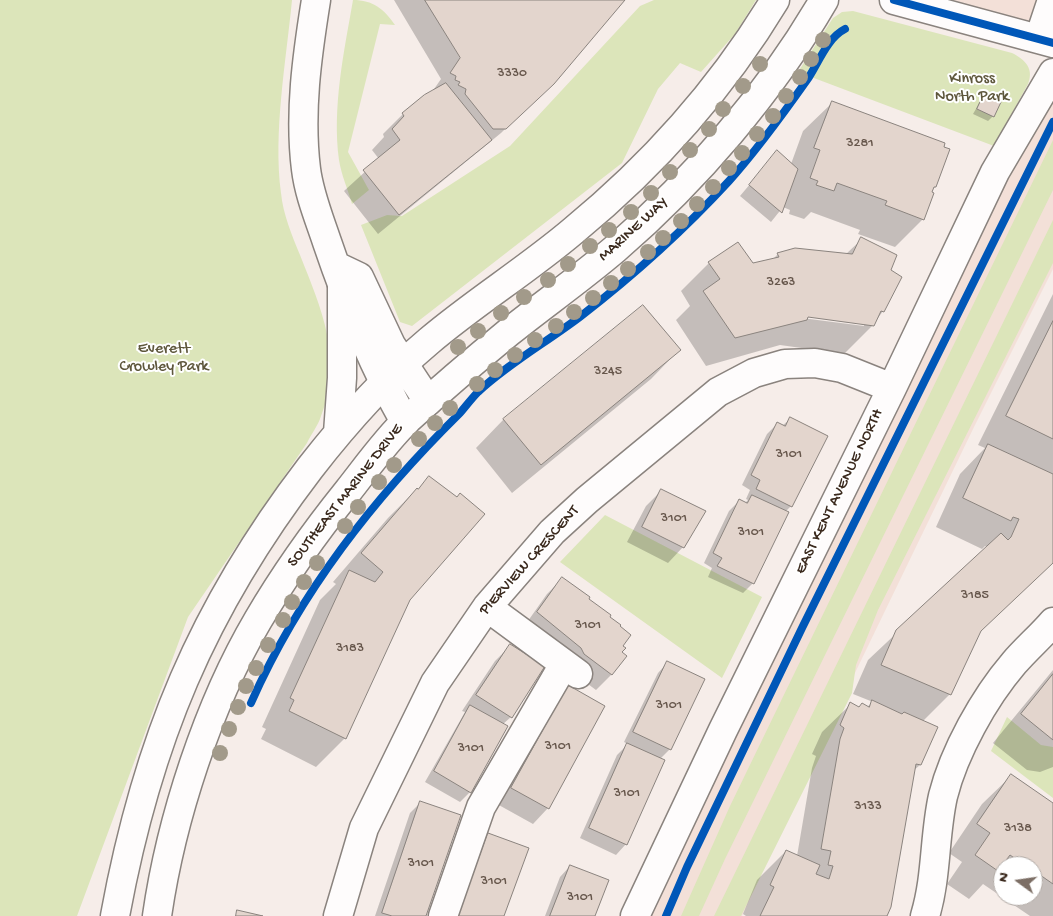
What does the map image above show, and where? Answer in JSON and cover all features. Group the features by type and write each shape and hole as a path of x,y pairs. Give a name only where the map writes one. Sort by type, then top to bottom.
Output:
{"street":[{"name":"SOUTHEAST MARINE DRIVE","path":"157,916 160,891 189,780 214,715 256,622 315,532 405,422 384,385 338,275 312,195 304,144 304,96 316,0"},
{"path":"114,916 127,848 148,771 178,690 215,611 276,513 338,433 429,341 572,232 622,189 670,139 718,83 774,0"},
{"name":"MARINE WAY","path":"405,422 510,331 607,256 659,210 710,156 756,100 793,49 824,0"},
{"path":"894,0 1046,41 1052,0"},
{"name":"EAST KENT AVENUE NORTH","path":"635,916 727,721 892,388 995,172 1053,73"},
{"path":"338,433 342,385 338,275 359,277 404,366 428,402"},
{"name":"PIERVIEW CRESCENT","path":"338,916 364,828 436,683 487,606 552,532 582,504 729,384 754,373 785,364 815,363 842,368 892,388"},
{"path":"443,916 482,807 572,670 487,606"},
{"path":"925,916 932,892 943,796 961,748 987,700 1014,663 1053,622"}],"shaded area":[{"path":"949,0 1053,0 1053,26 1023,20"},
{"path":"1053,102 1053,269 853,677 742,916 649,916 689,826 1009,176"}],"green space":[{"name":"Everett Crowley Park","path":"0,0 292,0 279,121 278,146 281,193 288,225 322,314 330,354 328,395 320,420 307,443 188,617 77,916 0,916"},
{"path":"353,0 360,0 377,6 387,14 395,25 380,24 348,152 369,190 352,204 339,160 337,120 340,80"},
{"path":"654,0 756,0 735,34 701,72 680,63 658,89 622,163 412,326 400,322 361,225 387,215 402,216 510,146 640,6"},
{"name":"Kinross North Park","path":"853,11 1012,53 1025,62 1029,69 1030,79 994,146 798,72 833,18 842,12"},
{"path":"1053,140 1053,190 725,859 699,916 681,916 730,806"},
{"path":"1053,220 1053,263 878,610 856,665 852,693 741,916 714,916"},
{"path":"605,515 762,597 722,678 560,562"},
{"path":"1007,717 1041,745 1053,747 1053,798 991,751"}],"building":[{"path":"425,0 625,0 554,84 506,129 493,129 465,94 466,89 458,85 460,82 455,80 456,76 450,73 460,58"},
{"path":"446,83 492,140 399,215 363,170 400,140 392,129 404,116 402,113 424,95"},
{"path":"984,94 1001,102 994,117 977,109"},
{"path":"832,101 945,143 944,147 950,149 936,187 934,187 932,192 934,193 924,220 885,205 887,201 837,183 834,191 816,185 818,181 810,178 820,150 814,148"},
{"path":"777,150 798,169 782,213 749,185"},
{"path":"861,237 897,255 891,270 902,277 884,312 881,311 874,326 808,317 807,320 735,338 703,291 720,279 708,262 738,242 753,263 779,257 777,253 795,248 852,254"},
{"path":"643,305 681,350 541,465 503,419"},
{"path":"1053,321 1053,439 1006,416"},
{"path":"790,417 828,436 792,507 756,489 760,480 751,475 777,422 785,426"},
{"path":"988,444 1053,474 1053,563 981,631 951,695 881,665 896,630 1001,533 1008,540 1011,537 1019,519 1013,517 1011,521 963,498"},
{"path":"429,476 457,497 460,493 485,514 410,600 346,739 289,711 294,700 290,698 349,570 375,582 383,572 361,553"},
{"path":"661,489 706,511 684,548 642,527"},
{"path":"752,495 789,512 754,584 717,566 722,558 713,553 739,499 747,503"},
{"path":"562,577 590,597 589,599 611,615 610,617 631,635 623,646 626,648 622,652 627,656 612,675 584,654 581,648 537,612"},
{"path":"510,644 545,666 512,718 476,695"},
{"path":"667,661 705,679 671,750 633,732"},
{"path":"1053,674 1053,740 1021,714"},
{"path":"568,685 605,706 549,809 511,788"},
{"path":"872,700 902,714 904,712 938,727 921,765 916,764 891,907 887,916 760,916 774,887 770,885 786,850 820,865 816,874 829,879 833,866 828,865 831,851 821,849 840,739 844,728 840,725 850,702 859,707 862,703 869,707"},
{"path":"470,705 508,726 471,793 434,771"},
{"path":"627,743 665,760 627,845 589,828"},
{"path":"1011,774 1053,803 1053,884 1043,877 1043,856 993,856 993,868 975,855 990,833 977,824"},
{"path":"420,801 461,815 426,916 392,916 382,913"},
{"path":"488,833 529,848 504,916 458,916"},
{"path":"570,865 609,880 595,916 550,916"},
{"path":"237,910 263,916 236,916"}],"cycle path":[{"path":"894,0 1053,43"},
{"path":"251,703 292,623 316,585 369,513 398,479 490,381 568,326 601,300 658,252 694,217 750,157 807,80 828,45 845,29"},
{"path":"666,916 687,867 802,628 1053,122"}]}
